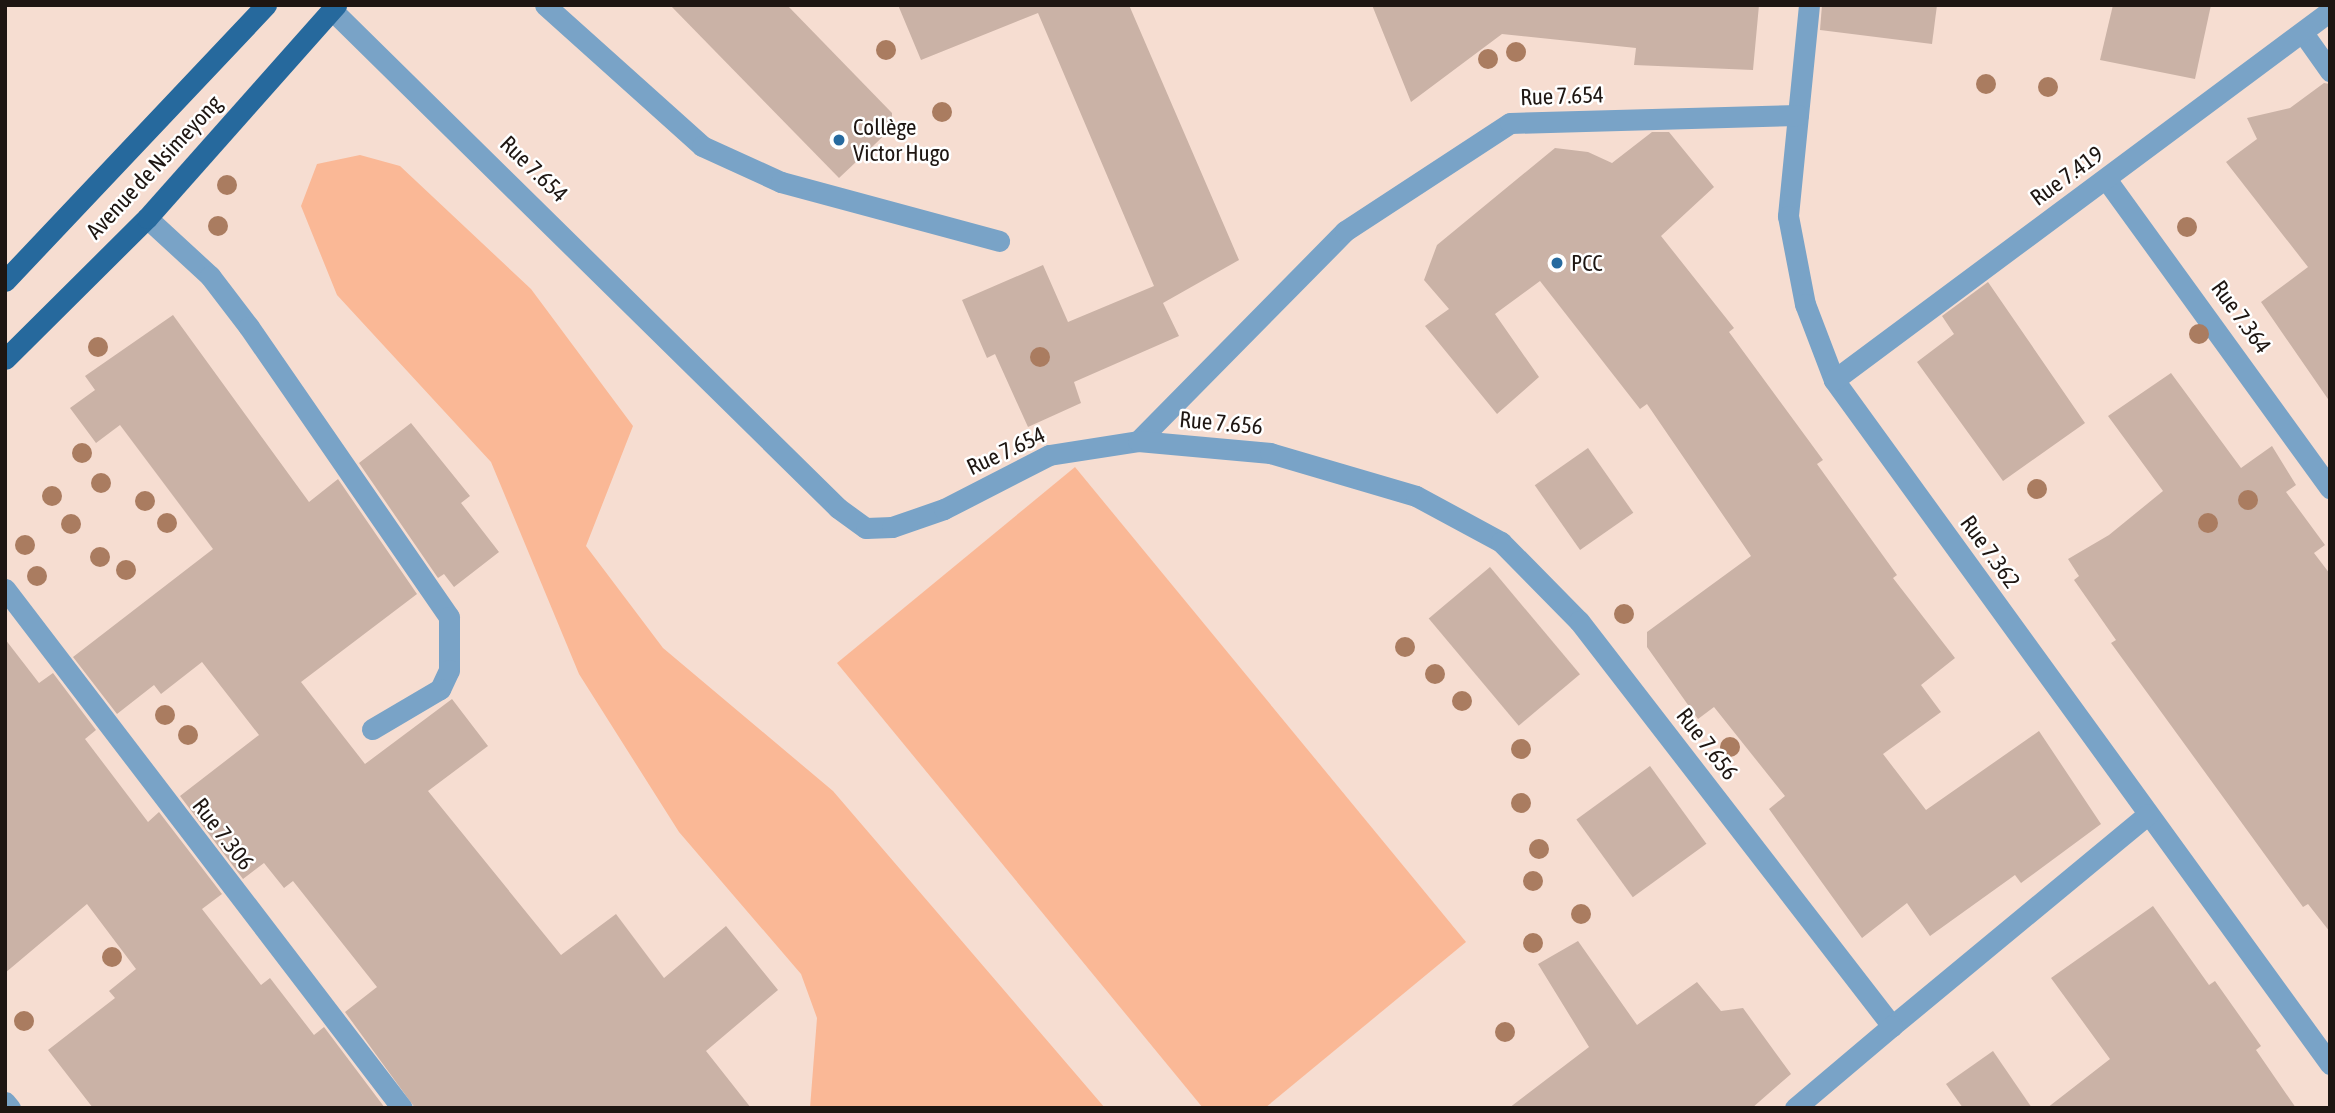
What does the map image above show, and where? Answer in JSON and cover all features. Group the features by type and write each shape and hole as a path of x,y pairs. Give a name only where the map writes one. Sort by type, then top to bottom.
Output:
{"main road":[{"name":"Avenue de Nsimeyong","path":"5,281 266,5"},
{"name":"Avenue de Nsimeyong","path":"5,359 147,218 334,7"}],"street":[{"path":"545,5 702,146 781,182 999,241"},
{"name":"Rue 7.362","path":"1809,5 1788,216 1793,261 1833,380 2330,1064"},
{"name":"Rue 7.654","path":"334,7 838,508 866,528 892,527 944,509 1049,455 1138,441 1345,231 1510,124 1798,115"},
{"name":"Rue 7.419","path":"1833,380 2330,11"},
{"path":"2303,33 2330,71"},
{"name":"Rue 7.364","path":"2106,179 2330,489"},
{"path":"147,218 210,276 449,617 449,670 440,689 372,729"},
{"name":"Rue 7.656","path":"1138,441 1270,453 1416,496 1501,542 1579,621 1892,1026"},
{"name":"Rue 7.306","path":"5,589 402,1108"},
{"path":"1795,1108 2148,814"},
{"path":"5,1102 10,1108"}],"shaded area":[{"path":"360,155 400,166 531,289 633,426 586,546 663,648 833,791 1105,1108 810,1108 817,1018 801,974 679,832 579,674 491,462 337,295 301,206 317,164"},
{"path":"1075,467 1466,942 1265,1108 1203,1108 837,663"}],"building":[{"path":"670,5 787,5 892,113 892,128 839,178"},
{"path":"898,5 1129,5 1239,260 1163,303 1179,336 1074,382 1081,403 1028,427 995,354 987,358 962,300 1043,265 1068,322 1154,286 1038,13 921,60"},
{"path":"1372,5 1759,5 1753,70 1634,65 1636,48 1502,34 1411,102"},
{"path":"1822,5 1937,5 1932,44 1820,30"},
{"path":"2113,5 2211,5 2195,79 2100,60"},
{"path":"2324,83 2330,84 2330,402 2261,302 2308,267 2226,162 2257,139 2247,118 2290,108"},
{"path":"1652,132 1669,132 1714,187 1661,236 1734,328 1729,332 1823,460 1817,464 1897,575 1893,578 1955,658 1921,685 1941,712 1883,754 1926,810 2039,731 2101,824 2021,883 2015,875 1930,936 1907,903 1862,938 1769,809 1785,796 1714,707 1698,719 1647,647 1647,632 1751,556 1647,404 1640,409 1540,281 1495,314 1539,377 1497,414 1425,326 1449,309 1424,280 1437,245 1555,148 1588,152 1612,163"},
{"path":"1988,282 2085,423 2003,481 1917,362 1954,334 1942,316"},
{"path":"173,315 309,502 338,479 417,594 301,682 365,764 452,699 488,746 428,791 561,955 616,914 664,978 726,926 778,990 706,1051 751,1108 415,1108 345,1012 377,987 293,881 284,888 264,863 243,879 180,796 259,735 202,662 161,694 154,685 117,714 73,657 213,549 120,425 96,443 70,408 95,390 85,376"},
{"path":"2171,373 2241,468 2272,446 2296,485 2286,492 2325,545 2314,553 2330,574 2330,932 2308,904 2303,907 2111,643 2116,640 2074,580 2079,576 2068,559 2109,535 2163,491 2108,416"},
{"path":"411,423 470,496 461,503 499,552 454,587 444,574 438,578 359,463"},
{"path":"1588,448 1633,513 1580,550 1535,485"},
{"path":"1490,567 1580,674 1519,726 1429,618"},
{"path":"5,639 39,683 53,673 96,730 85,739 148,822 159,812 222,894 202,909 261,985 270,978 314,1035 324,1027 385,1108 93,1108 48,1050 115,998 109,991 136,969 87,904 5,973"},
{"path":"1650,766 1706,844 1633,897 1576,819"},
{"path":"2153,906 2209,985 2215,981 2261,1046 2256,1050 2296,1108 2047,1108 2110,1059 2051,978"},
{"path":"1578,941 1637,1025 1697,982 1721,1011 1743,1008 1791,1074 1752,1108 1509,1108 1589,1047 1538,964"},
{"path":"1993,1051 2032,1108 1963,1108 1946,1084"}],"place":[{"name":"Collège Victor Hugo","path":"839,140"},
{"name":"PCC","path":"1557,263"}]}
